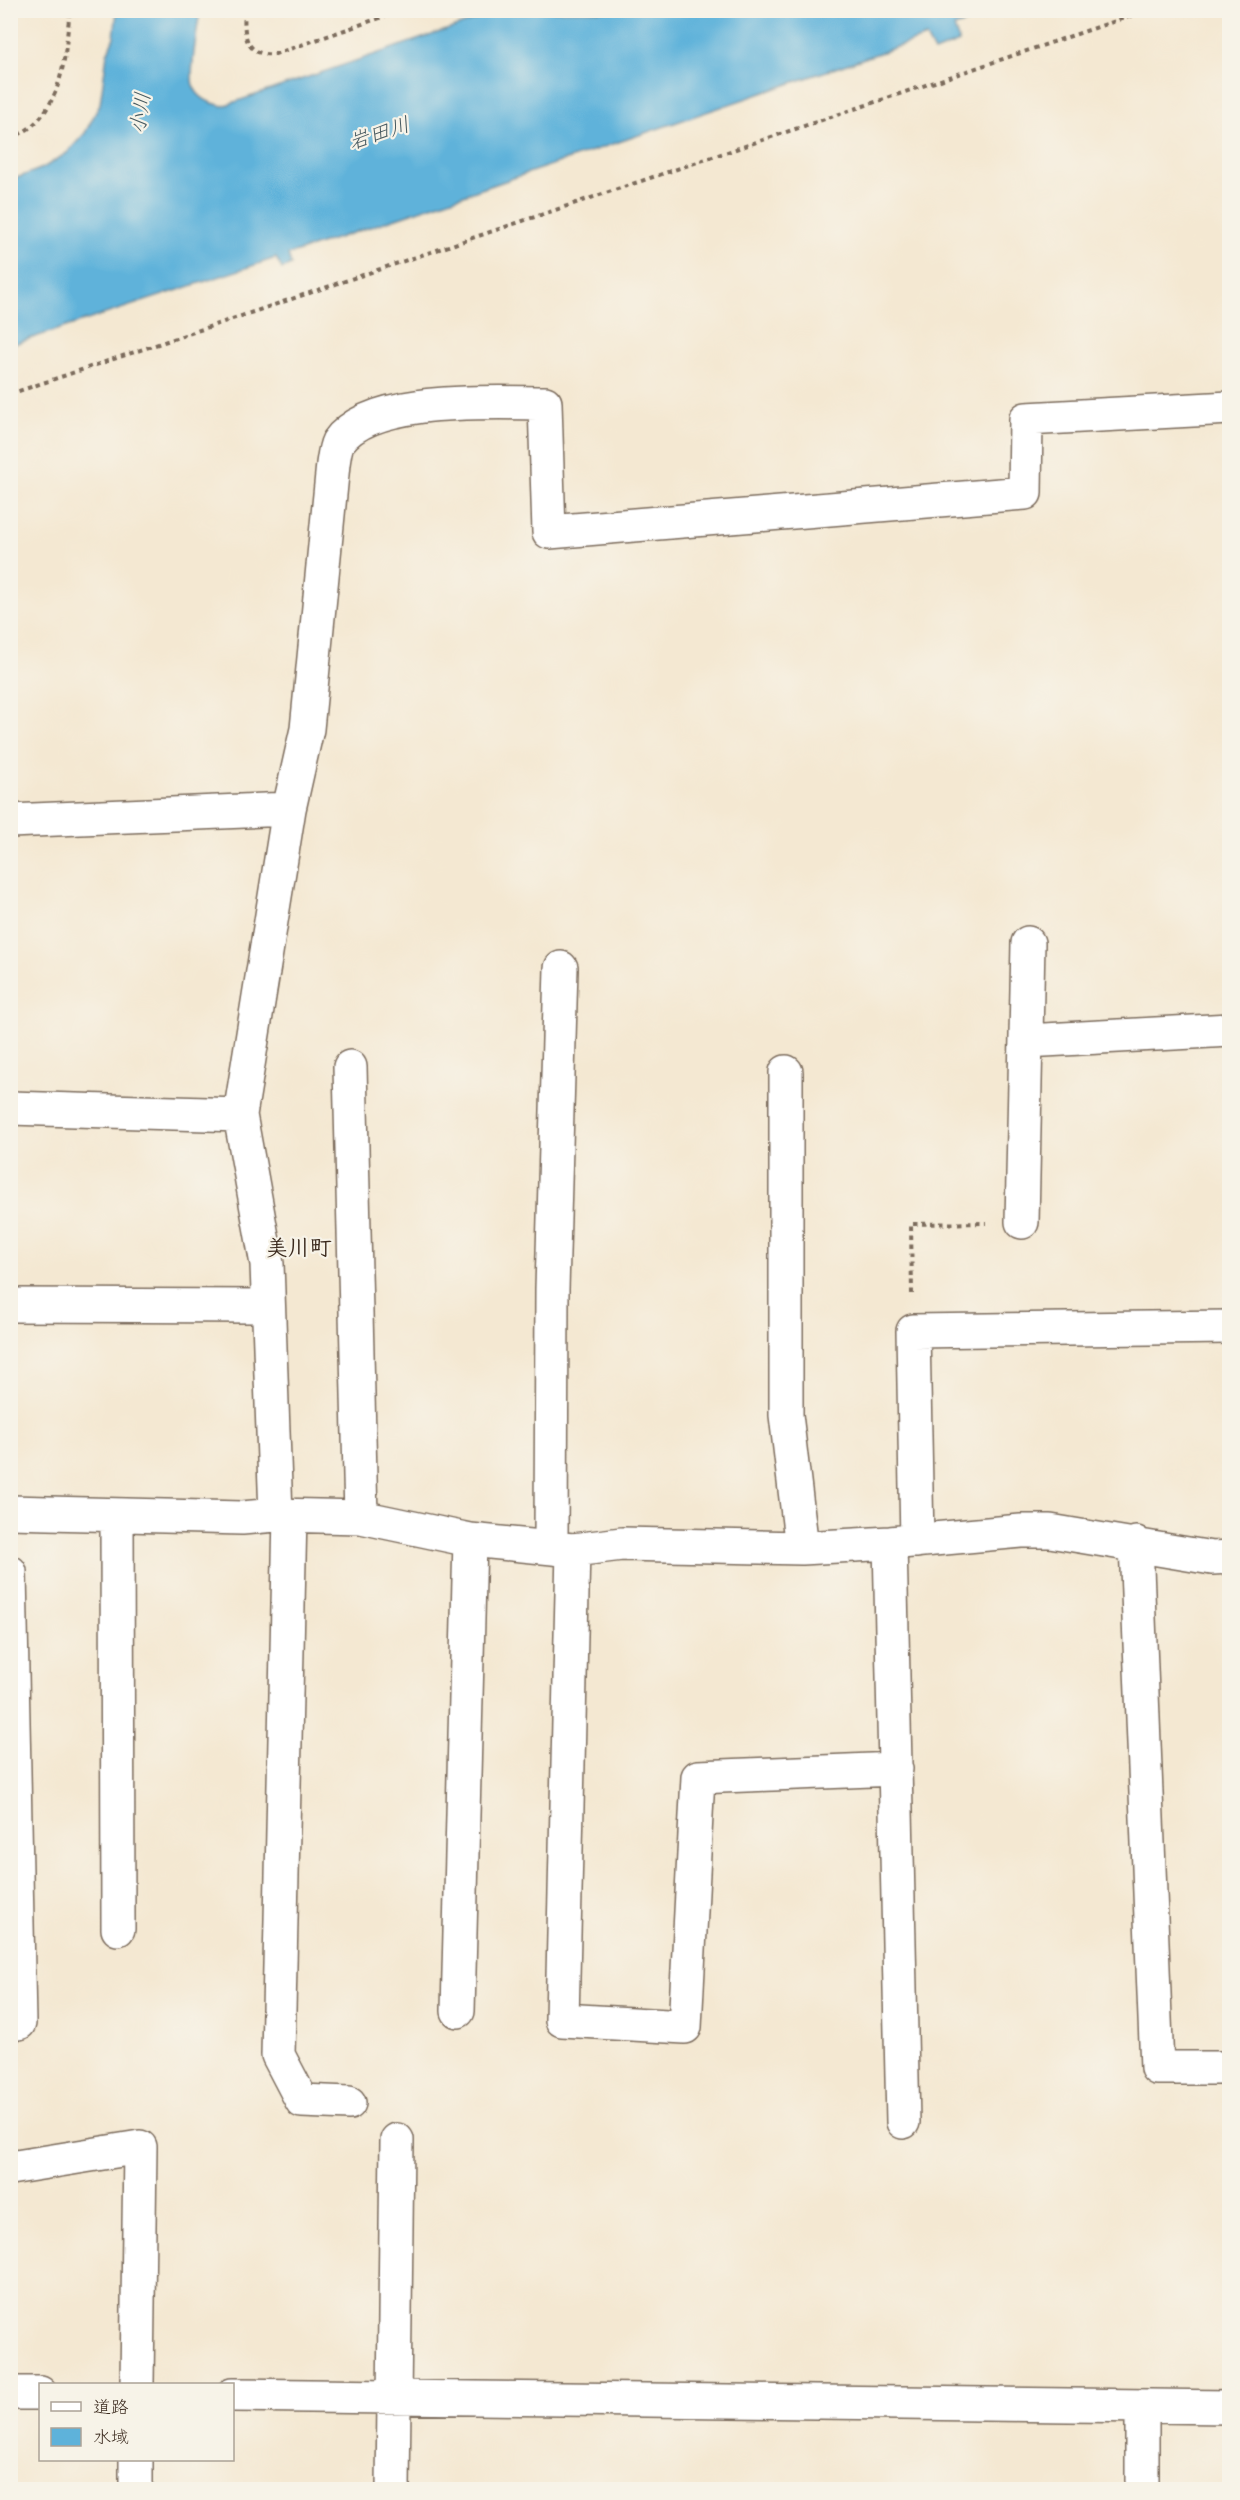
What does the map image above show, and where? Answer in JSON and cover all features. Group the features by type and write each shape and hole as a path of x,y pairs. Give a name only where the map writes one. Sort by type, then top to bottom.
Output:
{"street":[{"path":"350,2103 302,2101 278,2055 283,1515 267,1264 240,1115 289,809 307,729 337,444 349,430 364,421 389,412 446,403 545,403 549,532 1025,493 1026,419 1230,408"},
{"path":"10,821 289,809"},
{"path":"1022,1222 1028,942"},
{"path":"561,968 552,1289 562,1548 562,2020 685,2027 698,1776 896,1769"},
{"path":"1026,1041 1230,1030"},
{"path":"350,1067 361,1517"},
{"path":"786,1072 786,1415 802,1548"},
{"path":"10,1108 240,1115"},
{"path":"10,1305 268,1306"},
{"path":"903,2122 896,1769 913,1331 1230,1328"},
{"path":"10,1512 242,1518 283,1515 361,1517 470,1540 562,1548 622,1544 802,1548 904,1542 1021,1531 1050,1531 1136,1543 1212,1558 1230,1557"},
{"path":"117,1515 118,1929"},
{"path":"458,2011 470,1540"},
{"path":"1136,1543 1156,2068 1230,2068"},
{"path":"10,1572 19,2023"},
{"path":"393,2490 397,2139"},
{"path":"10,2168 140,2147 137,2383"},
{"path":"10,2393 39,2393"},
{"path":"234,2395 1230,2408"},
{"path":"1142,2406 1142,2490"},
{"path":"135,2490 136,2461"}],"path":[{"path":"10,139 33,125 51,104 62,75 70,10"},
{"path":"245,10 244,25 247,40 255,52 266,55 275,54 403,10"},
{"path":"10,394 1148,10"},
{"path":"913,1331 911,1224 1022,1222"}],"water":[{"path":"117,11 200,11 193,61 193,85 205,100 223,106 502,11 1004,11 954,27 959,42 934,52 926,37 288,255 291,265 282,269 276,258 11,345 11,180 43,168 67,153 85,133 100,104 107,54 114,37"}],"district":[{"name":"美川町","path":"299,1247"}],"water label":[{"name":"小川","path":"140,113"},
{"name":"岩田川","path":"379,133"}]}
